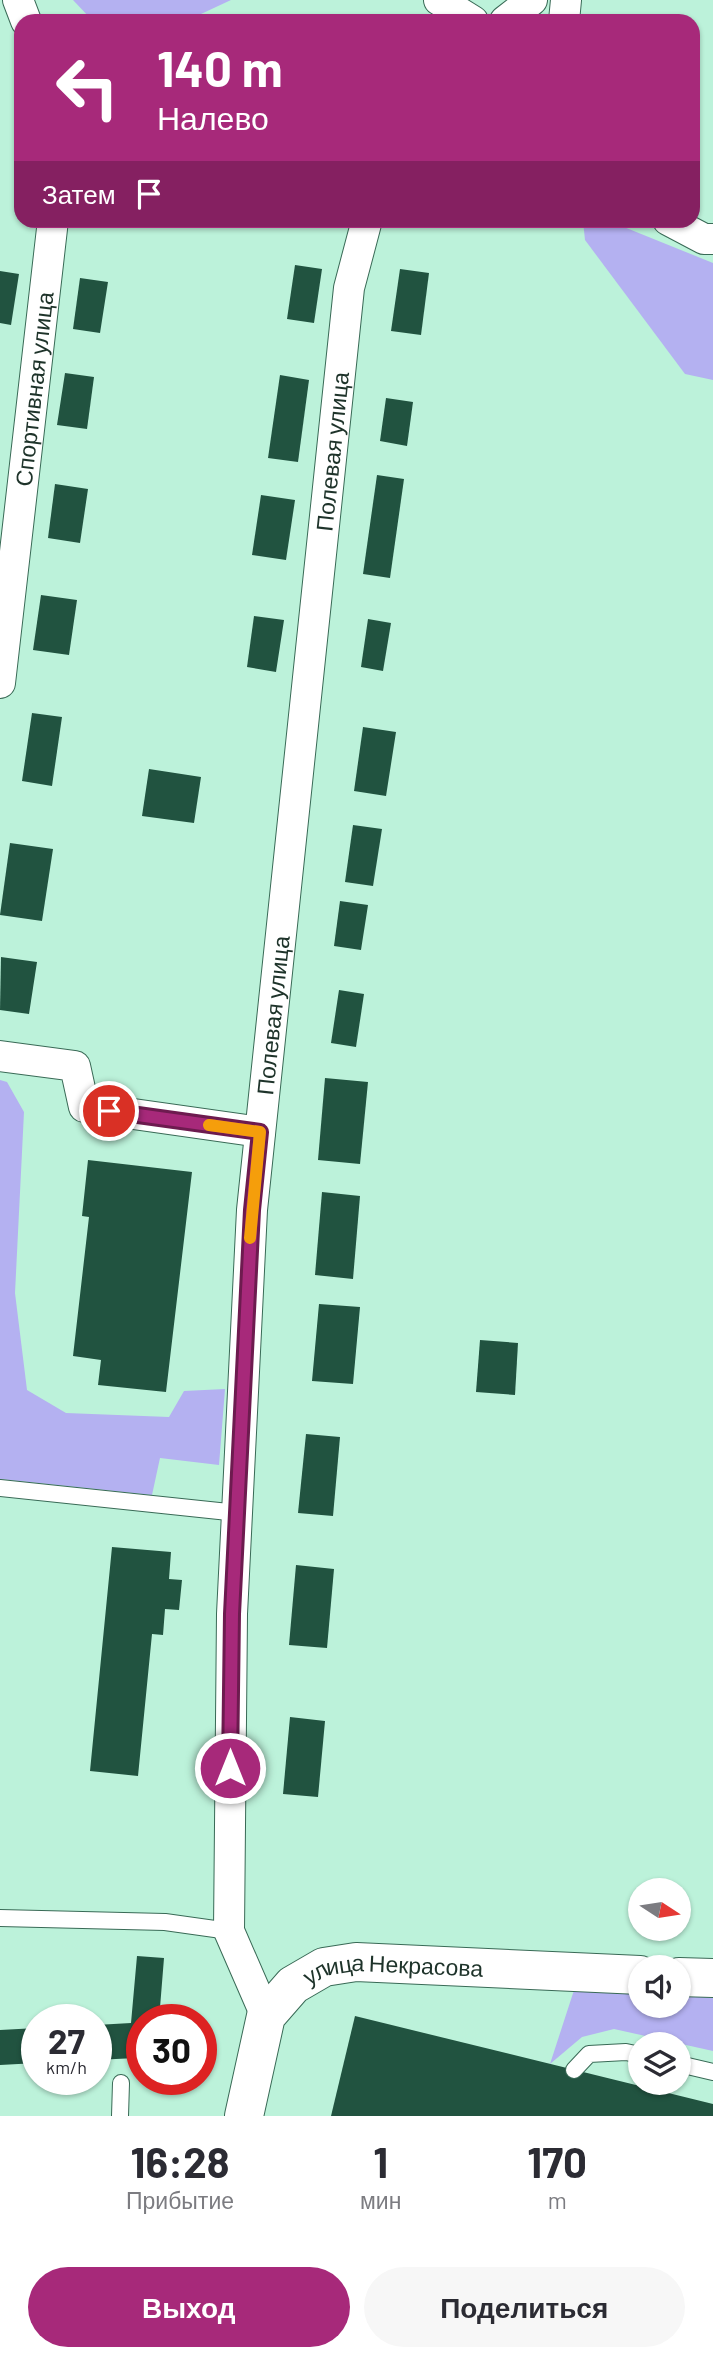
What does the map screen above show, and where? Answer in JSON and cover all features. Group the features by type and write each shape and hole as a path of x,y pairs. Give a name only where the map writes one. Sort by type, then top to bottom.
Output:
{"main road":[{"name":"улица Некрасова","path":"244,2116 266,2016 293,1984 324,1967 356,1962 628,1974"},
{"path":"691,1977 713,1978"}],"street":[{"path":"438,0 461,14"},
{"path":"514,14 532,0"},
{"name":"Спортивная улица","path":"0,683 51,228"},
{"name":"Полевая улица","path":"266,2016 229,1931 232,1614 252,1210 349,288 365,228"},
{"path":"684,228 705,239 713,239"},
{"path":"0,1056 75,1066 84,1107 260,1132"}],"lane":[{"path":"0,1488 237,1513"},
{"path":"0,1918 165,1922 229,1931"},
{"path":"573,2070 589,2054 628,2053"},
{"path":"691,2067 713,2072"},
{"path":"120,2116 121,2083"}],"shaded area":[{"path":"73,0 231,0 201,14 86,14"},
{"path":"584,228 626,228 713,263 713,380 685,374 585,240"},
{"path":"0,1080 7,1082 24,1112 15,1293 27,1390 66,1413 169,1417 184,1391 225,1389 219,1465 160,1458 152,1495 0,1479"},
{"path":"576,1984 628,1990 628,2018 691,2018 691,1995 713,1998 713,2051 691,2046 691,2032 628,2032 614,2029 582,2037 550,2064"}],"building":[{"path":"295,265 322,269 314,323 287,319"},
{"path":"400,269 429,273 421,335 391,331"},
{"path":"0,271 19,274 11,325 0,323"},
{"path":"80,278 108,282 100,333 73,329"},
{"path":"65,373 94,377 87,429 57,425"},
{"path":"280,375 309,380 298,462 268,458"},
{"path":"386,398 413,402 407,446 380,441"},
{"path":"377,475 404,479 390,578 363,574"},
{"path":"55,484 88,489 80,543 48,538"},
{"path":"261,495 295,500 286,560 252,555"},
{"path":"41,595 77,600 69,655 33,650"},
{"path":"254,616 284,620 276,672 247,667"},
{"path":"368,619 391,623 383,671 361,667"},
{"path":"32,713 62,717 52,786 22,781"},
{"path":"363,727 396,732 386,796 354,791"},
{"path":"149,769 201,777 194,823 142,816"},
{"path":"353,825 382,829 373,886 345,882"},
{"path":"10,843 53,849 42,921 0,915"},
{"path":"340,901 368,905 361,950 334,946"},
{"path":"1,957 37,962 29,1014 0,1010"},
{"path":"339,990 364,994 356,1047 331,1043"},
{"path":"325,1078 368,1082 360,1164 318,1160"},
{"path":"88,1160 192,1172 166,1392 98,1385 101,1360 73,1356 89,1217 82,1216"},
{"path":"322,1192 360,1196 353,1279 315,1275"},
{"path":"319,1304 360,1307 353,1384 312,1381"},
{"path":"480,1340 518,1343 515,1395 476,1392"},
{"path":"306,1434 340,1437 333,1516 298,1513"},
{"path":"112,1547 171,1552 169,1579 182,1580 179,1610 165,1609 163,1635 152,1634 138,1776 90,1771"},
{"path":"296,1565 334,1569 327,1648 289,1645"},
{"path":"290,1717 325,1721 318,1797 283,1794"},
{"path":"137,1956 164,1958 160,2004 133,2004"},
{"path":"355,2016 628,2083 628,2095 676,2095 713,2104 713,2116 331,2116"},
{"path":"126,2023 126,2058 112,2059 112,2024"},
{"path":"21,2029 21,2064 0,2065 0,2030"}],"slow traffic":[{"path":"209,1125 260,1132 250,1238"}],"route":[{"path":"109,1111 260,1132 252,1210 232,1614 230,1768"}]}
